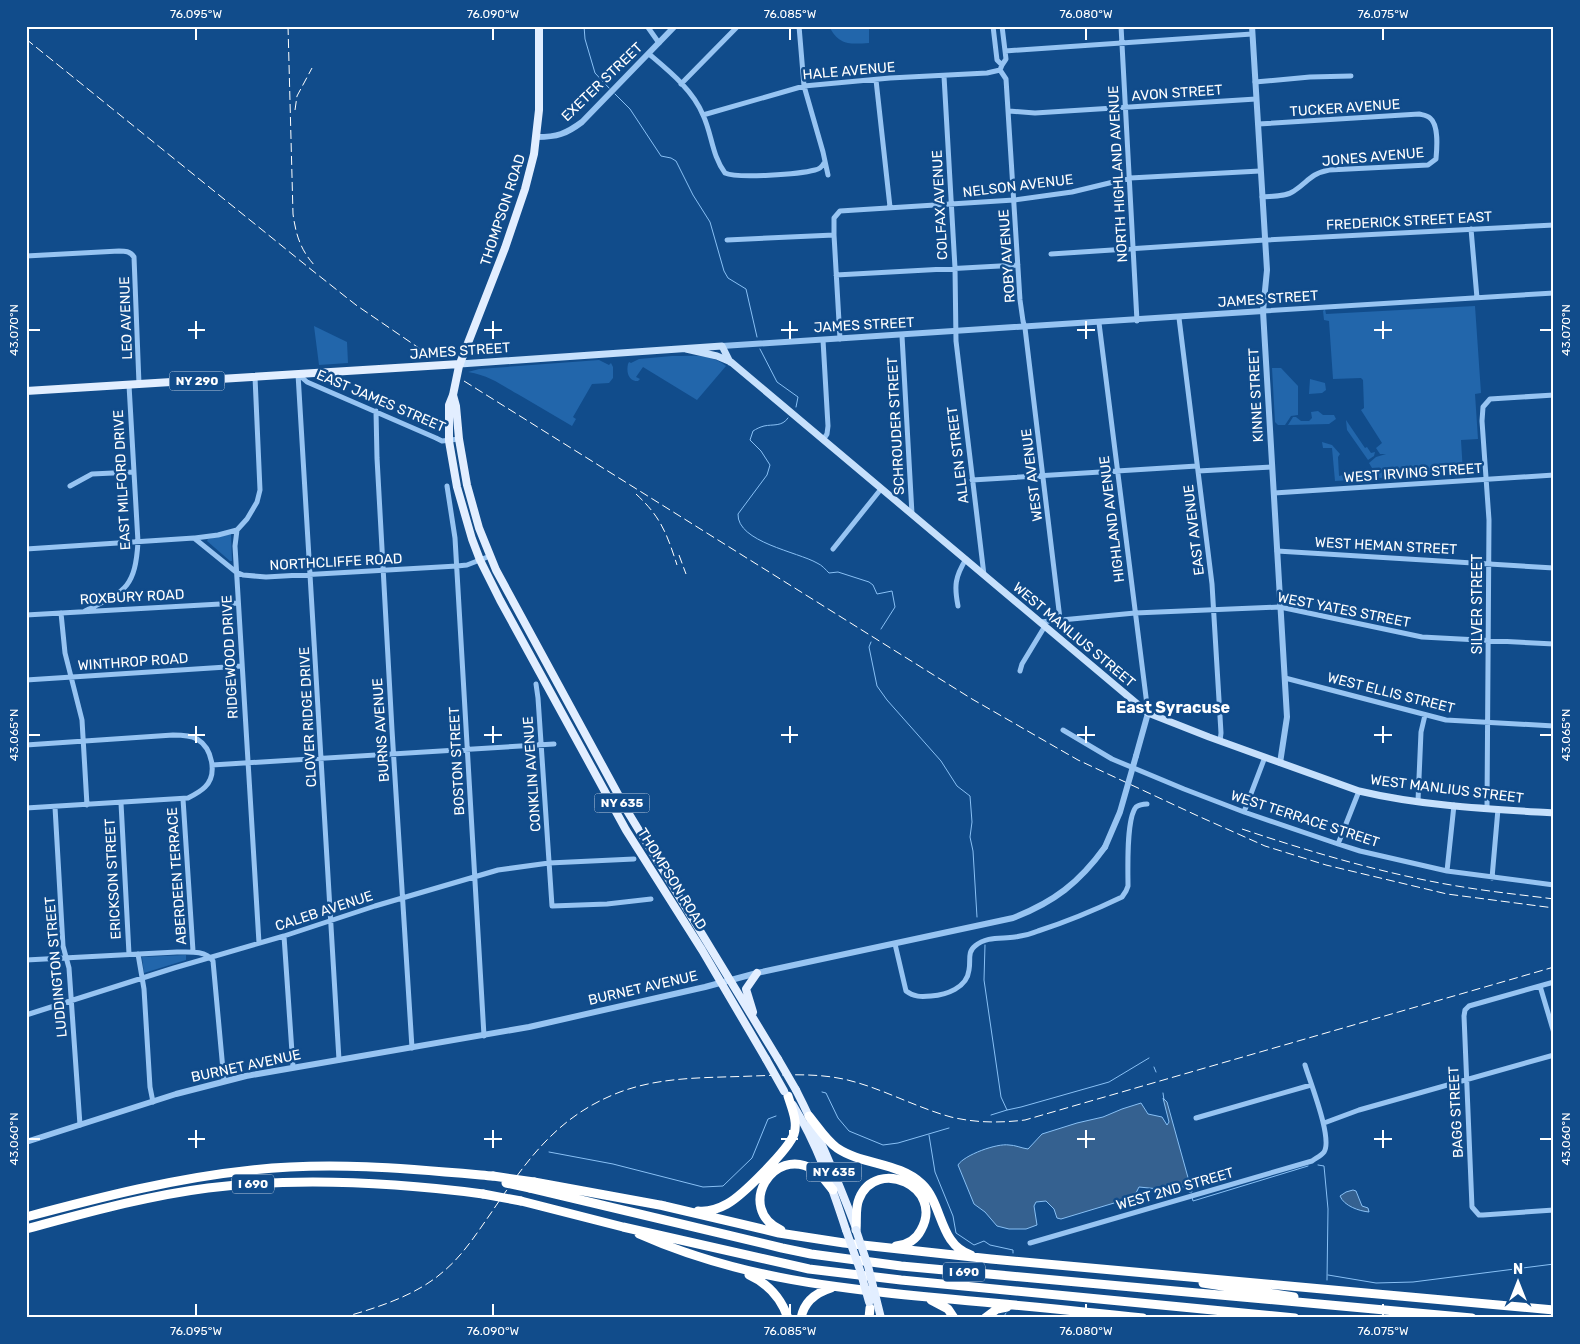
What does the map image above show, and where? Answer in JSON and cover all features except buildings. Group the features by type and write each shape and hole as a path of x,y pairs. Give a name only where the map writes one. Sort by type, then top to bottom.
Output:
{"highway":[{"path":"532,1185 705,1211 719,1208 733,1200 791,1143 795,1119 789,1092"},
{"path":"809,1116 828,1140 838,1149 915,1178 924,1187 953,1244 965,1252 991,1259"},
{"path":"808,1238 780,1230 771,1225 765,1217 760,1202 763,1184 768,1177 781,1167 800,1164 817,1172 832,1190"},
{"name":"I 690","path":"26,1217 142,1187 252,1170 282,1167 355,1166 444,1171 532,1185 731,1237 811,1254 902,1266 1472,1318"},
{"path":"856,1230 859,1198 869,1185 888,1178 897,1179 914,1187 920,1194 925,1208 923,1227 919,1234 904,1245 884,1248"},
{"name":"I 690","path":"26,1229 144,1199 206,1188 298,1181 427,1186 521,1201 781,1264 845,1274 1295,1318"},
{"path":"660,1205 779,1233 884,1248 1554,1310"},
{"path":"623,1227 707,1261 833,1288 1143,1318"},
{"path":"738,1269 770,1288 780,1299 788,1318"},
{"path":"1141,1272 1248,1290 1405,1312"},
{"path":"800,1318 806,1304 812,1297 824,1290 833,1288"},
{"path":"912,1296 941,1304 948,1309 954,1318"},
{"path":"869,1305 871,1318"},
{"path":"985,1318 997,1309 1034,1307"}],"main road":[{"name":"THOMPSON ROAD","path":"539,26 540,92 537,137 525,189 505,248 460,364 449,405 450,440 454,472 461,502 480,560 606,794 766,1059 789,1092 809,1116 838,1182 856,1230 868,1266 881,1318"},
{"name":"JAMES STREET","path":"26,391 722,346"},
{"name":"WEST MANLIUS STREET","path":"722,346 730,362"},
{"name":"WEST MANLIUS STREET","path":"686,349 717,356 730,362 1148,713 1359,791 1454,805 1554,812"},
{"name":"THOMPSON ROAD","path":"453,395 464,472 472,504 490,556 527,629 626,809 778,1059 789,1092 823,1164 860,1270 869,1305"},
{"path":"756,973 746,989 760,1030"}],"street":[{"path":"647,26 659,43"},
{"name":"EXETER STREET","path":"537,137 554,137 566,133 582,122 675,26"},
{"path":"681,84 738,26"},
{"path":"799,26 804,86 828,175"},
{"name":"ROBY AVENUE","path":"993,26 997,60 1006,79 1018,264 1025,328"},
{"name":"ROBY AVENUE","path":"1001,68 1006,59 1002,26"},
{"name":"NORTH HIGHLAND AVENUE","path":"1121,26 1137,321"},
{"name":"KINNE STREET","path":"1252,26 1267,279 1264,311 1287,717 1280,763"},
{"path":"1005,50 1252,34"},
{"path":"649,54 691,95 703,115 719,166 728,175 800,173 816,170 822,167 824,163"},
{"name":"HALE AVENUE","path":"703,115 804,86 987,73 1001,68"},
{"name":"COLFAX AVENUE","path":"944,76 955,268 956,332"},
{"path":"1255,82 1310,77 1351,76"},
{"path":"876,80 890,207"},
{"name":"AVON STREET","path":"1009,111 1035,113 1256,99"},
{"name":"TUCKER AVENUE","path":"1258,124 1425,115 1432,119 1435,126 1436,155 1433,162"},
{"name":"JONES AVENUE","path":"1262,197 1292,192 1319,172 1428,165 1433,162"},
{"name":"NELSON AVENUE","path":"834,235 834,218 837,213 847,210 1014,200 1072,192 1130,178 1260,171"},
{"name":"FREDERICK STREET EAST","path":"1051,254 1265,240 1554,225"},
{"path":"1470,229 1477,298"},
{"path":"727,240 834,235 840,339"},
{"name":"LEO AVENUE","path":"26,256 119,251 131,253 134,257 136,282 139,384"},
{"path":"836,275 1018,264"},
{"name":"JAMES STREET","path":"722,346 1554,293"},
{"name":"EAST AVENUE","path":"1179,318 1214,610 1220,741"},
{"name":"HIGHLAND AVENUE","path":"1099,323 1148,713"},
{"name":"WEST AVENUE","path":"1025,328 1060,619"},
{"name":"ALLEN STREET","path":"956,332 984,575"},
{"name":"SCHROUDER STREET","path":"902,336 912,514"},
{"path":"823,340 828,426 827,434 823,440"},
{"name":"EAST JAMES STREET","path":"298,374 307,382 442,441 459,440"},
{"name":"CLOVER RIDGE DRIVE","path":"298,374 339,1060"},
{"path":"26,549 218,536 237,530 247,519 257,502 260,490 255,377"},
{"name":"EAST MILFORD DRIVE","path":"85,611 120,592 134,574 137,562 138,542 129,385"},
{"name":"SILVER STREET","path":"1488,808 1489,520 1482,421 1483,408 1490,399 1554,395"},
{"name":"BURNS AVENUE","path":"376,411 412,1048"},
{"path":"972,480 1118,471 1272,467"},
{"path":"70,486 92,474 134,472"},
{"name":"WEST IRVING STREET","path":"1274,493 1554,475"},
{"name":"BOSTON STREET","path":"446,486 452,515 457,566 484,1036"},
{"path":"833,549 881,489"},
{"name":"RIDGEWOOD DRIVE","path":"237,530 235,546 236,572 259,944"},
{"name":"NORTHCLIFFE ROAD","path":"194,538 236,572 243,576 251,577 457,566 467,565 490,556"},
{"name":"WEST HEMAN STREET","path":"1277,551 1554,568"},
{"path":"958,606 955,589 956,579 966,559"},
{"path":"114,596 116,609"},
{"name":"ROXBURY ROAD","path":"26,614 238,603"},
{"name":"WEST YATES STREET","path":"1042,624 1060,619 1280,608 1422,637 1554,644"},
{"path":"61,613 64,645 81,711 87,805"},
{"path":"1020,671 1042,624"},
{"name":"WINTHROP ROAD","path":"26,680 242,666"},
{"name":"WEST ELLIS STREET","path":"1285,678 1446,720 1554,726"},
{"name":"CONKLIN AVENUE","path":"536,684 552,906 607,904 651,899"},
{"name":"BURNET AVENUE","path":"26,1142 224,1081 529,1027 756,973 981,926 1013,918 1034,910 1051,901 1077,881 1105,847 1120,812 1148,713"},
{"path":"1418,801 1421,732 1425,715"},
{"name":"WEST TERRACE STREET","path":"1064,730 1112,759 1184,789 1338,844 1368,853 1447,871 1554,886"},
{"path":"26,745 173,734 185,735 202,743 210,755 212,765 211,778 204,788 197,794 183,799 26,808"},
{"path":"212,765 554,744"},
{"path":"1244,812 1264,757"},
{"path":"1338,844 1359,791"},
{"name":"ABERDEEN TERRACE","path":"183,799 193,952"},
{"name":"ERICKSON STREET","path":"121,803 129,954"},
{"path":"895,944 906,991 918,997 947,993 960,985 966,978 969,971 971,950 983,941 1037,932 1122,896 1128,886 1129,832 1132,817 1137,807 1147,804"},
{"path":"1447,871 1454,805"},
{"name":"LUDDINGTON STREET","path":"55,807 63,946 67,958 80,1125"},
{"path":"1492,878 1498,809"},
{"name":"CALEB AVENUE","path":"26,1015 210,957 259,944 330,920 498,870 549,863 634,859"},
{"path":"284,936 293,1068"},
{"path":"26,960 193,952 210,957 213,961 224,1081"},
{"name":"ERICKSON STREET","path":"138,954 143,978 150,1087 153,1102"},
{"path":"1554,982 1540,986 1554,1033"},
{"name":"BAGG STREET","path":"1540,986 1468,1006 1465,1011 1472,1207 1479,1215 1554,1210"},
{"path":"1305,1065 1324,1123 1359,1110 1554,1055"},
{"path":"1196,1118 1311,1085"},
{"name":"WEST 2ND STREET","path":"1030,1243 1312,1161 1320,1157 1324,1152 1327,1139 1324,1123"}],"shaded area":[{"path":"829,26 869,26 869,43 851,43 841,40 833,33"},
{"path":"1475,306 1481,393 1475,394 1478,439 1461,440 1463,473 1378,478 1369,463 1376,457 1386,454 1380,454 1376,448 1382,443 1361,410 1364,408 1363,380 1361,378 1333,379 1329,321 1324,320 1323,311 1325,309 1326,314"},
{"path":"314,326 347,342 348,363 319,365"},
{"path":"672,356 707,357 726,366 697,400 643,367 636,377 640,379 638,381 632,380 629,376 627,370 629,362 631,363 639,359"},
{"path":"599,360 609,365 611,363 613,378 609,383 592,384 573,417 576,419 572,426 496,381 468,372 479,369"},
{"path":"1272,368 1281,368 1298,386 1298,415 1291,416 1285,425 1278,425 1275,422"},
{"path":"1310,379 1325,383 1326,390 1322,393 1309,394"},
{"path":"1318,411 1323,415 1334,415 1336,419 1329,424 1288,425 1293,417 1301,421 1309,421 1312,418 1311,412"},
{"path":"1346,420 1365,448 1367,447 1371,453 1375,452 1374,456 1368,460 1347,430"},
{"path":"1322,442 1332,445 1340,454 1338,457 1339,476 1343,475 1344,479 1363,478 1364,474 1366,474 1368,479 1335,481 1332,448 1323,448"},
{"path":"231,534 232,561 230,561 207,541 208,539"},
{"path":"186,955 186,960 144,973 142,957"},
{"path":"1163,1098 1167,1102 1192,1192 1183,1187 1175,1186 1159,1189 1139,1187 1134,1197 1061,1219 1057,1218 1054,1209 1046,1201 1036,1202 1034,1206 1037,1225 1026,1229 1009,1229 997,1226 985,1212 974,1204 958,1165 967,1157 981,1150 1004,1145 1014,1145 1028,1149 1042,1134 1103,1117 1141,1103 1148,1114 1162,1117 1167,1125 1169,1122"},
{"path":"1353,1190 1356,1191 1362,1206 1368,1208 1369,1212 1352,1207 1342,1200 1340,1196"}],"waterway":[{"path":"584,26 585,39 595,73 609,88"},
{"path":"615,94 630,109 661,156 676,161 693,195 710,222 724,271 728,278 746,289 757,337"},
{"path":"760,349 777,382 798,397 796,407"},
{"path":"788,418 780,424 764,426 753,431 750,440 761,451 770,465 767,475 738,514 740,524 747,532 758,539 817,563 829,573 838,572 869,582 873,585 877,594 892,591 895,607 881,629"},
{"path":"871,642 869,647 877,686 941,761 957,786 970,796 972,822 970,837 973,851 977,917"},
{"path":"985,945 984,980 1001,1097 1007,1110 1109,1082 1149,1058"},
{"path":"1154,1067 1156,1072"},
{"path":"822,1092 826,1093 838,1118 849,1131 883,1145 898,1143 949,1128"},
{"path":"1163,1093 1164,1100"},
{"path":"991,1115 1007,1110"},
{"path":"549,1152 613,1164 703,1187 723,1186 752,1158 768,1119 776,1116"},
{"path":"929,1135 935,1172 953,1216 956,1233 974,1245 984,1241 990,1245 1013,1250 1013,1253"},
{"path":"1318,1165 1324,1166 1328,1209 1327,1280"},
{"path":"1192,1197 1193,1201 1308,1166"},
{"path":"1328,1275 1376,1283 1413,1282 1554,1264"},
{"path":"1003,1318 1006,1313"}],"railway":[{"path":"288,26 293,214 300,243 306,255 316,267"},
{"path":"26,39 356,305 432,357"},
{"path":"295,110 297,96 312,68"},
{"path":"464,381 972,699 1078,760 1265,846 1326,865 1447,894 1554,908"},
{"path":"636,494 652,510 662,526 677,565"},
{"path":"679,555 686,574"},
{"path":"1242,829 1379,870 1474,889 1554,899"},
{"path":"341,1318 395,1300 433,1280 464,1251 517,1175 545,1142 578,1114 598,1102 636,1087 669,1080 817,1075 855,1082 951,1117 988,1122 1025,1120 1554,967"}],"district":[{"name":"East Syracuse","path":"1173,707"}]}
